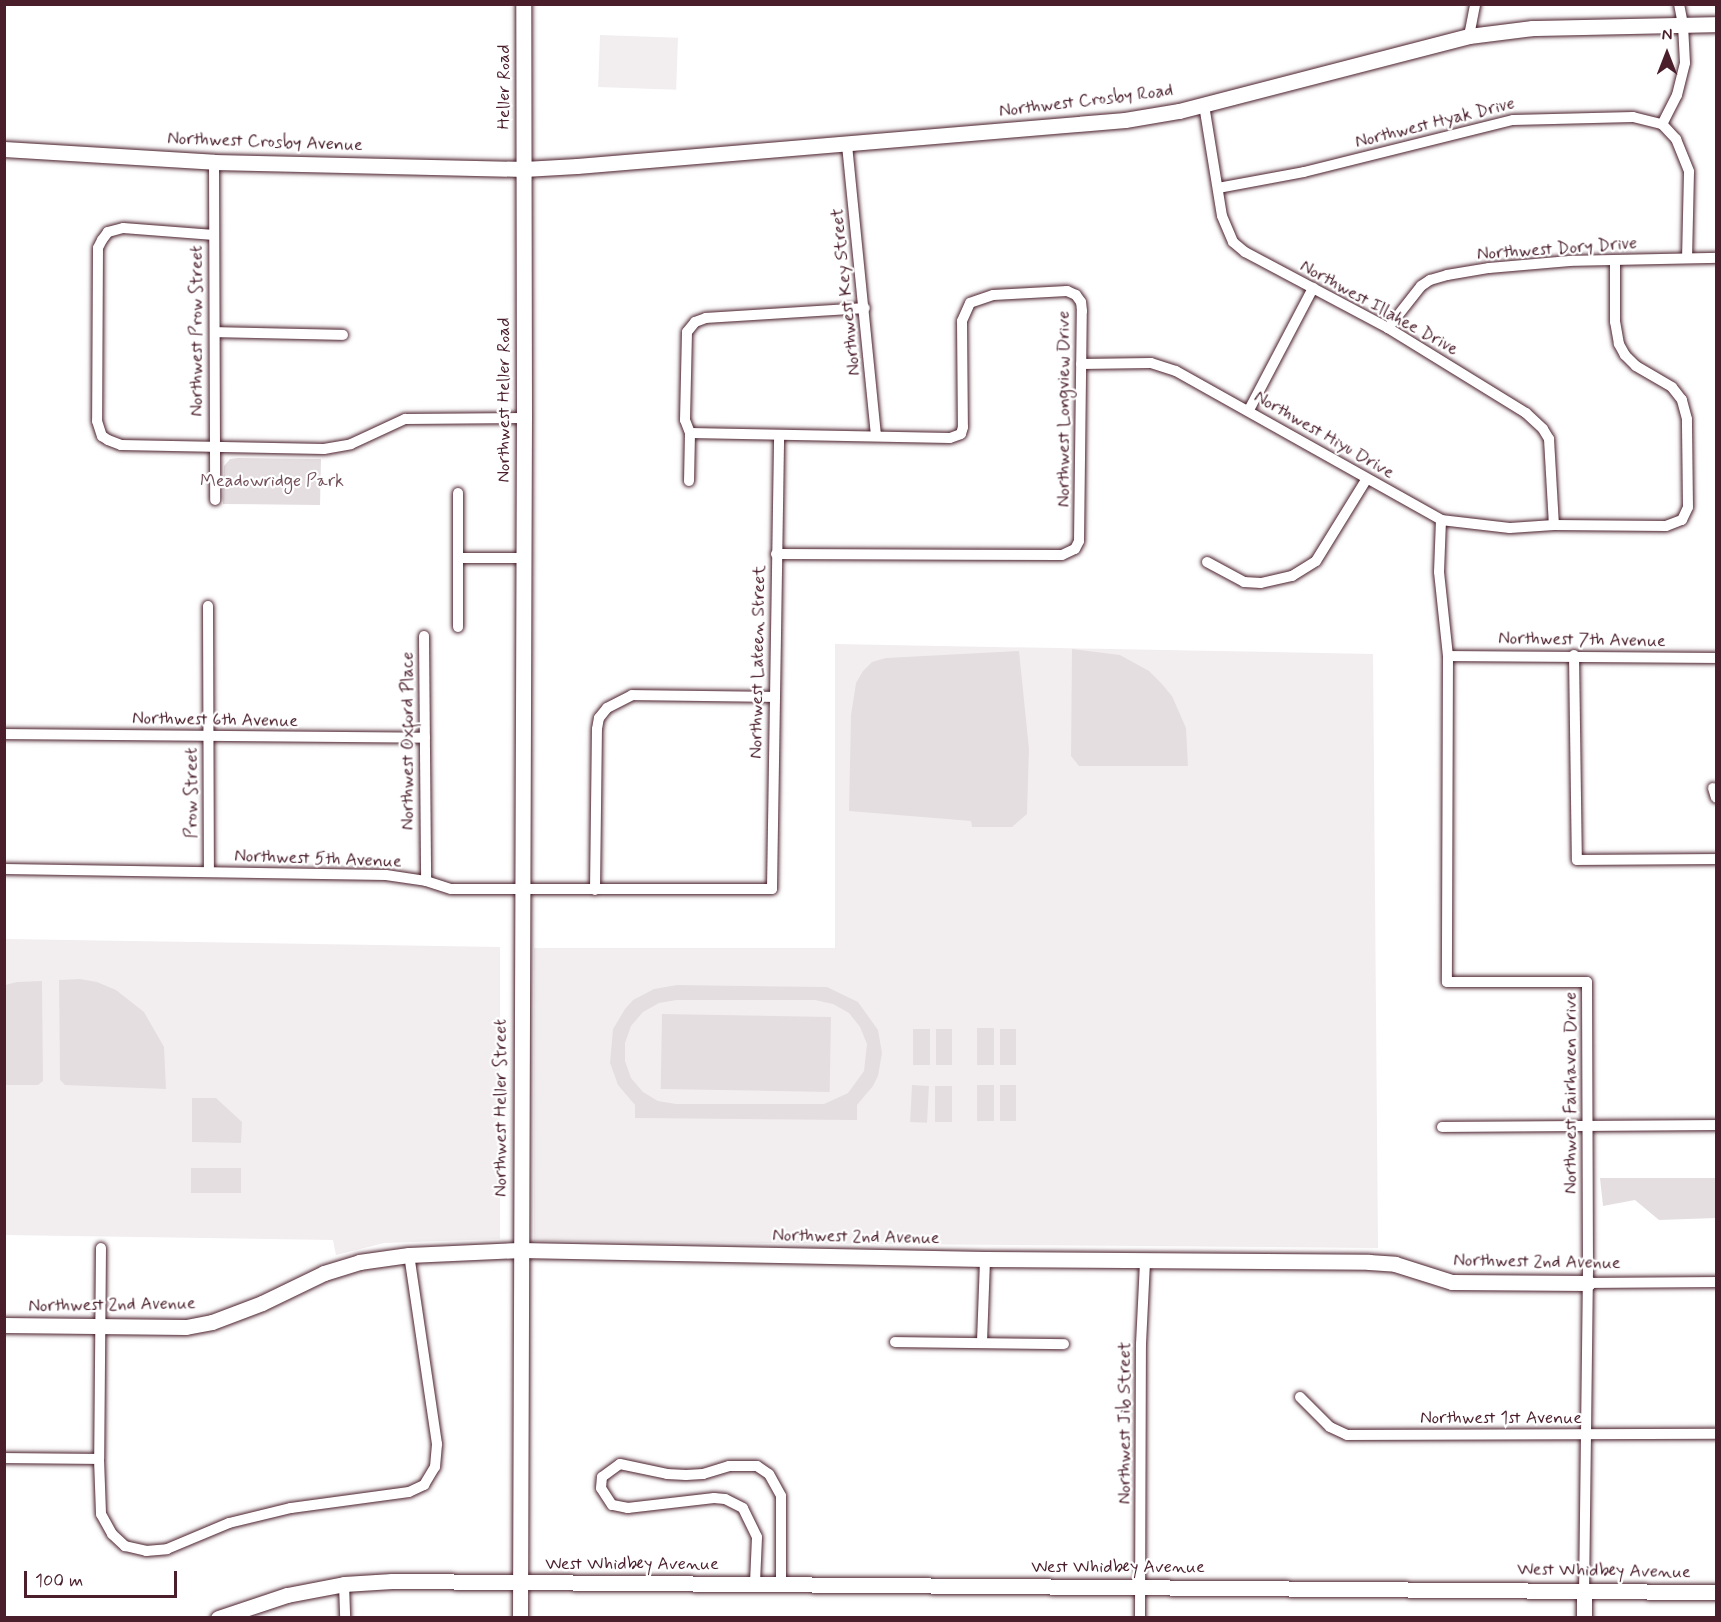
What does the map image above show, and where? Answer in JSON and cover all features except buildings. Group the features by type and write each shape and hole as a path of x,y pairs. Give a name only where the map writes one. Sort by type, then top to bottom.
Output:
{"street":[{"name":"Heller Road","path":"523,4 524,169"},
{"path":"1469,36 1475,4"},
{"path":"1678,4 1683,25 1685,63 1682,82 1662,124 1676,139 1685,156 1689,172 1688,257"},
{"name":"Northwest Crosby Road","path":"524,169 847,145 1125,120 1203,105 1469,36 1533,28 1716,24"},
{"name":"Northwest Illahee Drive","path":"1203,105 1222,216 1233,242 1245,252 1388,328 1526,413 1543,429 1552,452 1554,525"},
{"name":"Northwest Hyak Drive","path":"1218,188 1304,172 1513,120 1633,117 1662,124"},
{"name":"Northwest Key Street","path":"847,145 876,436"},
{"name":"Northwest Crosby Avenue","path":"4,149 213,162 524,169"},
{"name":"Northwest Prow Street","path":"213,162 214,500"},
{"name":"Northwest Heller Road","path":"523,632 524,169"},
{"path":"213,235 123,228 108,232 98,248 97,421 102,436 115,444 324,449 351,444 405,419 524,418"},
{"name":"Northwest Dory Drive","path":"1388,328 1412,295 1430,280 1489,268 1570,261 1615,262 1688,257 1716,258"},
{"name":"Northwest Hiyu Drive","path":"1081,364 1162,365 1249,410 1366,480 1441,520 1510,528 1554,525 1666,526 1682,520 1688,507 1687,419 1682,400 1672,387 1636,366 1625,355 1615,322 1615,262"},
{"path":"1249,410 1313,288"},
{"name":"Northwest Longview Drive","path":"776,554 1062,555 1076,549 1080,532 1081,302 1076,295 1054,290 982,297 970,303 962,321 964,416 961,434 950,438 876,436"},
{"path":"688,481 690,434 685,420 687,332 695,322 706,318 865,308"},
{"path":"215,332 343,336"},
{"path":"690,434 876,436"},
{"name":"Northwest Lateen Street","path":"772,889 779,436"},
{"path":"1207,562 1244,582 1261,583 1292,576 1316,561 1366,480"},
{"path":"458,493 458,627"},
{"name":"Northwest Fairhaven Drive","path":"1441,520 1439,572 1448,656 1447,982 1587,982 1588,1283 1584,1590"},
{"path":"458,558 523,558"},
{"name":"Prow Street","path":"208,606 209,871"},
{"name":"Northwest Heller Street","path":"520,1617 523,632"},
{"name":"Northwest Oxford Place","path":"424,636 426,881"},
{"path":"1574,655 1577,860 1716,859"},
{"name":"Northwest 7th Avenue","path":"1448,656 1574,655 1716,658"},
{"path":"595,890 597,729 599,718 607,708 632,695 775,697"},
{"name":"Northwest 6th Avenue","path":"4,734 425,738"},
{"name":"Northwest 5th Avenue","path":"4,869 386,875 426,881 451,889 772,889"},
{"path":"1442,1127 1716,1125"},
{"path":"101,1248 99,1459 101,1514 112,1534 125,1546 146,1551 167,1549 229,1523 291,1508 409,1492 424,1485 435,1467 437,1444 409,1254"},
{"name":"Northwest 2nd Avenue","path":"4,1325 186,1327 212,1322 262,1303 324,1273 359,1262 409,1254 520,1250 985,1259 1385,1263 1452,1282 1716,1282"},
{"path":"982,1342 985,1259"},
{"name":"Northwest Jib Street","path":"1140,1617 1141,1344 1145,1261"},
{"path":"896,1342 1064,1344"},
{"name":"Northwest 1st Avenue","path":"1300,1397 1330,1427 1347,1435 1716,1434"},
{"path":"4,1458 99,1459"},
{"path":"755,1583 756,1537 743,1508 725,1499 714,1498 628,1508 612,1505 601,1488 602,1477 620,1464 668,1474 686,1475 703,1474 729,1466 757,1466 769,1474 781,1496 781,1584"},
{"name":"West Whidbey Avenue","path":"218,1617 287,1595 344,1584 392,1581 1716,1592"},
{"path":"344,1584 345,1617"},
{"path":"1584,1590 1584,1617"}],"shaded area":[{"path":"600,35 678,38 676,90 598,87"},
{"path":"835,644 1373,654 1378,1248 534,1241 534,948 835,948"},
{"path":"5,939 500,947 500,1239 384,1243 336,1255 333,1240 5,1235"}],"green space":[{"name":"Meadowridge Park","path":"230,459 321,459 320,505 223,504 224,466"},
{"path":"1072,649 1120,655 1149,671 1161,683 1172,696 1186,728 1188,766 1079,766 1071,756"},
{"path":"1019,651 1029,749 1027,814 1012,827 972,827 971,821 849,811 851,715 856,683 872,662 886,658"},
{"path":"80,979 97,982 116,990 144,1012 164,1047 166,1089 65,1085 60,1080 59,980"},
{"path":"42,981 43,1081 38,1085 5,1085 5,985"},
{"path":"677,985 827,987 858,1002 878,1030 882,1053 878,1076 873,1086 857,1105 857,1120 635,1118 635,1105 618,1085 610,1063 613,1029 633,1000 654,989","holes":["677,1000 815,1000 833,1004 849,1013 860,1027 867,1044 864,1071 848,1093 824,1104 676,1104 658,1101 643,1092 631,1078 625,1061 625,1043 631,1026 643,1012 659,1003"]},
{"path":"662,1014 831,1017 830,1092 661,1089"},
{"path":"977,1028 994,1028 994,1065 977,1065"},
{"path":"913,1029 930,1029 930,1065 913,1065"},
{"path":"936,1029 952,1029 952,1065 936,1065"},
{"path":"1000,1029 1016,1029 1016,1065 1000,1065"},
{"path":"912,1085 929,1086 927,1123 910,1122"},
{"path":"977,1085 994,1085 994,1121 977,1121"},
{"path":"1000,1085 1016,1085 1016,1121 1000,1121"},
{"path":"935,1086 952,1086 952,1122 935,1122"},
{"path":"192,1098 216,1098 242,1122 241,1143 192,1142"},
{"path":"191,1168 241,1168 241,1193 191,1193"},
{"path":"1600,1178 1716,1178 1716,1218 1659,1220 1635,1200 1603,1206"}]}
